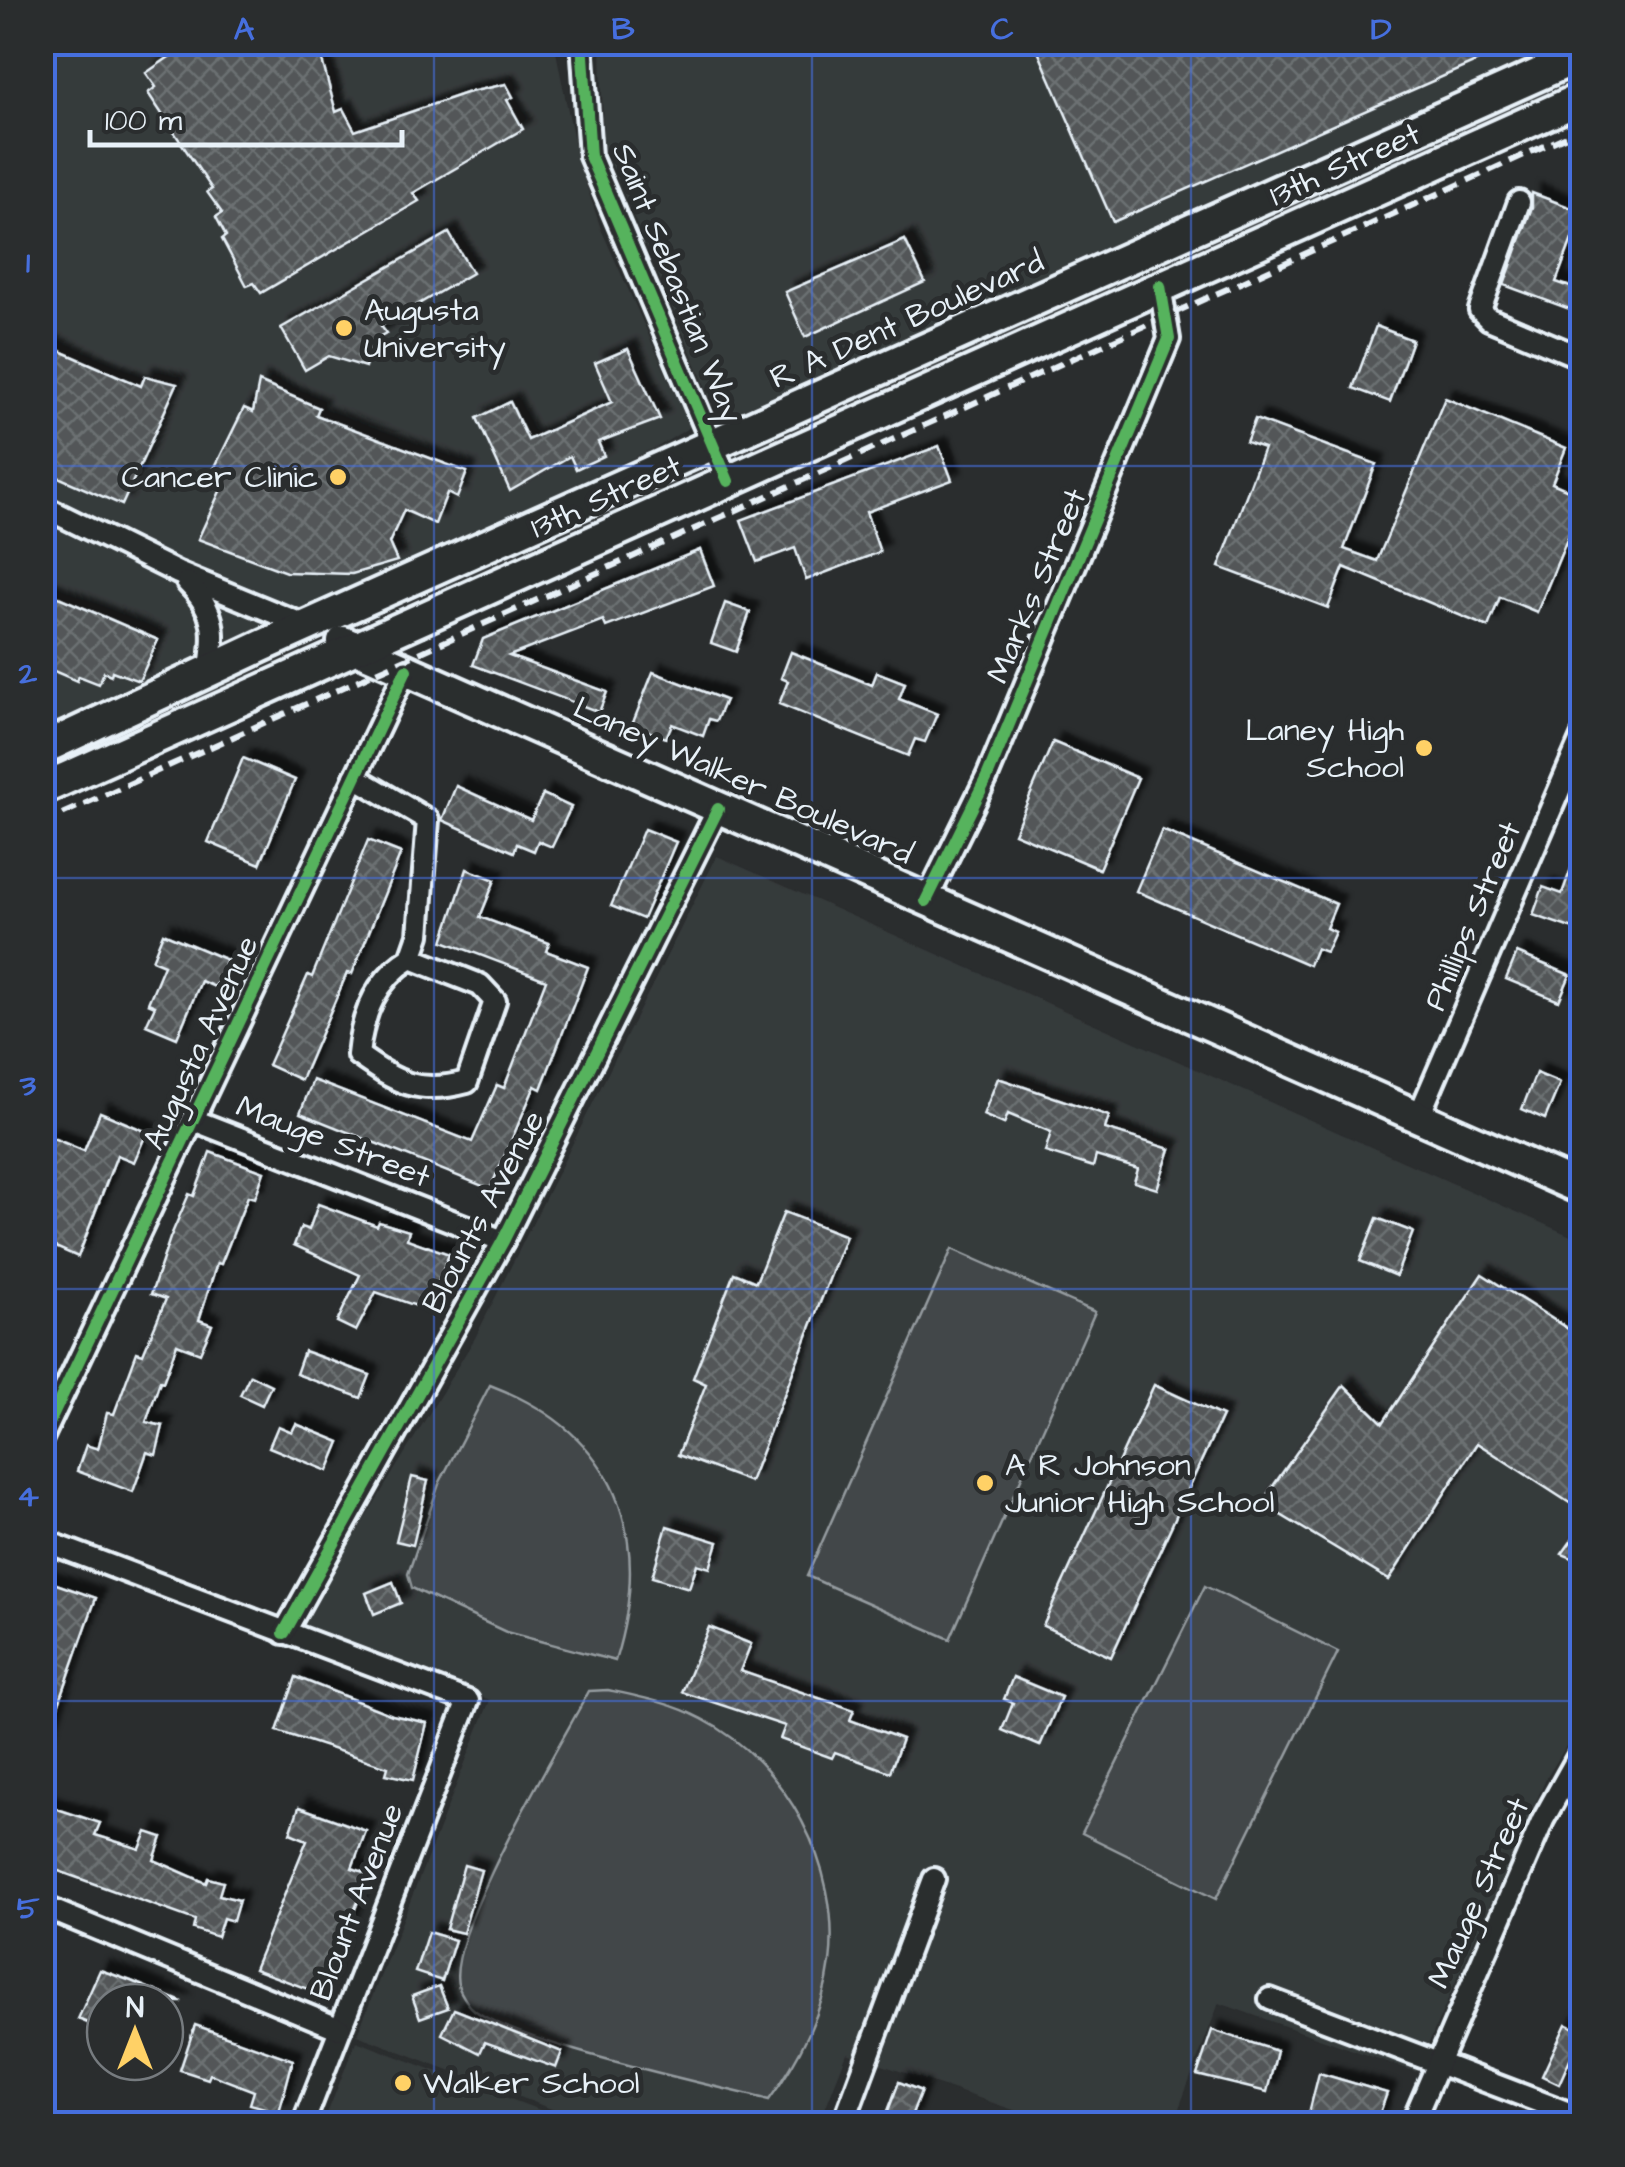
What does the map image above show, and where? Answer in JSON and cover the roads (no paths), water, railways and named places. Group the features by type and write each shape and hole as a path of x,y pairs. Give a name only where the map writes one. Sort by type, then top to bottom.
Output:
{"main road":[{"name":"R A Dent Boulevard","path":"42,749 1582,55"},
{"name":"13th Street","path":"42,789 1582,98"},
{"name":"Laney Walker Boulevard","path":"308,626 1582,1189"}],"street":[{"name":"Saint Sebastian Way","path":"582,42 590,156 728,481"},
{"path":"1519,202 1480,310 1488,319 1582,358"},
{"name":"Marks Street","path":"926,900 987,778 1169,339 1160,286"},
{"name":"Laney Walker Boulevard","path":"42,506 178,573 308,626"},
{"path":"178,573 213,614 215,640 209,674"},
{"name":"Augusta Avenue","path":"42,1438 196,1121 406,670"},
{"name":"Phillips Street","path":"1418,1118 1582,737"},
{"path":"355,777 428,820 419,935 412,958 386,973 361,1026 358,1055 388,1076 434,1091 466,1082 494,1001 480,986 412,958"},
{"name":"Blounts Avenue","path":"284,1633 503,1241 718,809"},
{"name":"Mauge Street","path":"196,1121 503,1241"},
{"path":"42,1540 284,1633"},
{"name":"Blount Avenue","path":"284,1633 468,1701 303,2124"},
{"name":"Mauge Street","path":"1436,2064 1543,1820 1582,1750"},
{"path":"843,2124 934,1878"},
{"path":"42,1906 340,2029"},
{"path":"1270,1999 1582,2118"},
{"path":"1412,2124 1436,2064"}],"railway":[{"path":"42,823 1582,129"}],"place":[{"name":"Augusta University","path":"344,328"},
{"name":"Cancer Clinic","path":"338,477"},
{"name":"Laney High School","path":"1424,748"},
{"name":"A R Johnson Junior High School","path":"985,1483"},
{"name":"Walker School","path":"403,2083"}]}
